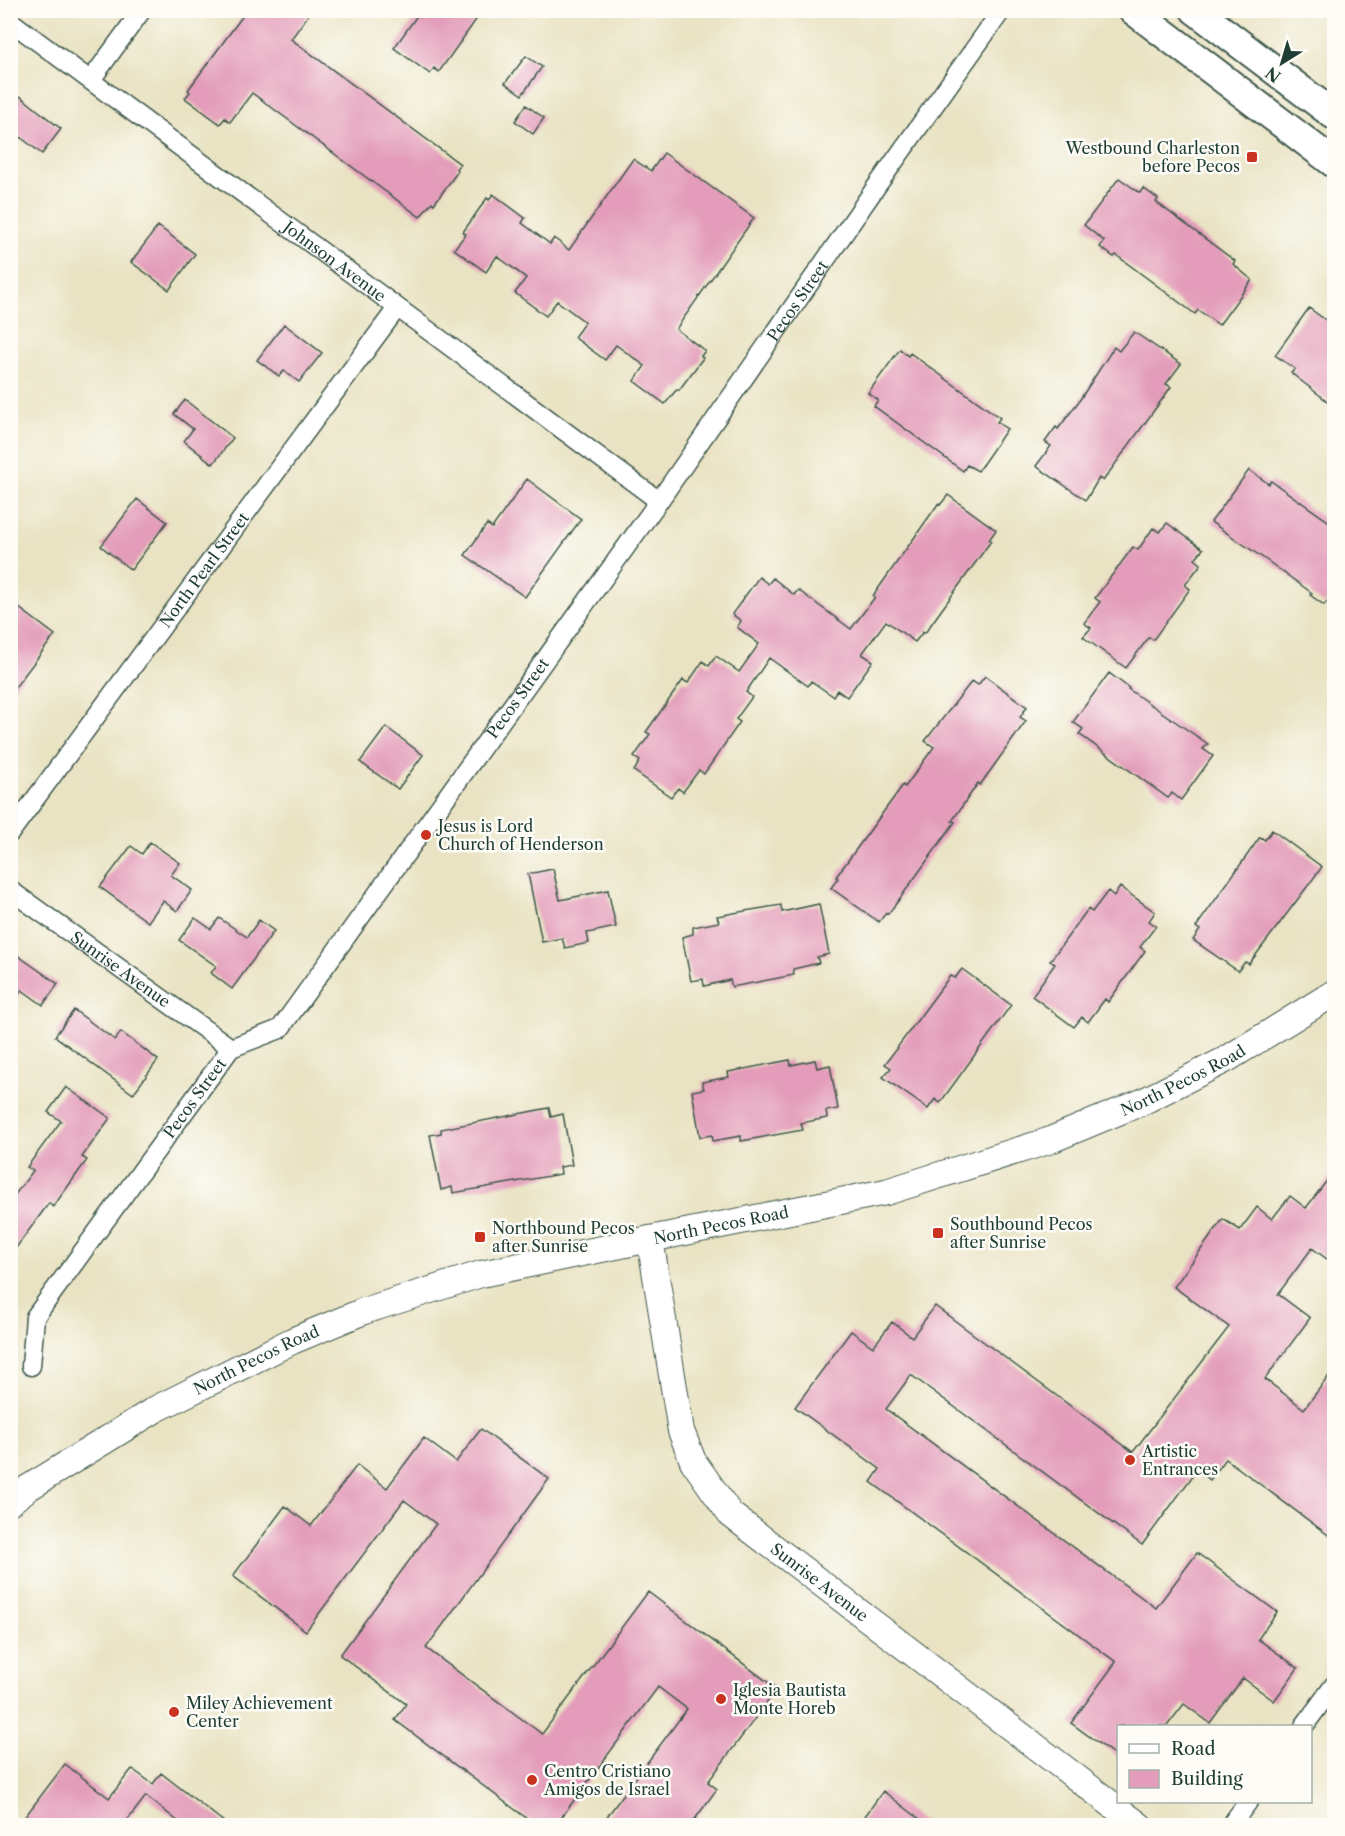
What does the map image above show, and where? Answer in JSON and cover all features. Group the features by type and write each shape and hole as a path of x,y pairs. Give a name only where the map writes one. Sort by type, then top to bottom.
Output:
{"main road":[{"path":"1133,10 1335,163"},
{"path":"1195,10 1335,115"},
{"name":"North Pecos Road","path":"10,1502 28,1488 156,1409 292,1341 364,1311 481,1274 886,1192 1048,1142 1142,1102 1216,1064 1335,993"},
{"name":"Sunrise Avenue","path":"650,1239 681,1431 693,1461 730,1514 1140,1826"}],"street":[{"path":"91,80 142,10"},
{"name":"Pecos Street","path":"31,1366 35,1317 231,1048 280,1029 659,501 869,197 1002,10"},
{"name":"Johnson Avenue","path":"10,21 659,501"},
{"name":"North Pearl Street","path":"10,833 397,308"},
{"name":"Sunrise Avenue","path":"10,890 231,1048"},
{"path":"1305,1725 1335,1685"},
{"path":"1230,1826 1247,1803"}],"building":[{"path":"247,10 312,10 291,39 460,164 456,169 458,171 434,204 432,202 420,217 252,93 230,122 225,118 220,124 185,98 190,92 188,90"},
{"path":"421,10 483,10 439,72 434,68 430,74 394,48"},
{"path":"526,56 542,67 522,95 505,83"},
{"path":"20,96 61,129 42,154 10,129 10,108"},
{"path":"526,105 544,118 533,134 515,121"},
{"path":"664,153 754,218 676,329 705,351 701,356 703,358 679,390 677,389 665,404 634,381 645,366 616,345 605,360 574,337 585,322 557,301 546,316 515,293 526,278 497,256 486,272 454,249 466,234 463,232 487,198 489,200 493,194 525,218 522,223 550,244 554,238 569,250 633,159 651,171"},
{"path":"1119,178 1140,193 1143,188 1158,199 1156,202 1235,261 1233,264 1252,280 1219,325 1198,310 1195,314 1116,255 1114,257 1100,247 1104,241 1084,225"},
{"path":"158,226 195,254 169,290 131,262"},
{"path":"1309,308 1335,327 1335,407 1291,373 1295,369 1275,355"},
{"path":"284,324 322,353 299,382 284,371 279,376 257,360"},
{"path":"1134,332 1181,364 1166,384 1171,387 1103,481 1099,478 1086,500 1036,466 1051,446 1045,442 1079,401 1114,347 1119,351"},
{"path":"900,349 908,356 910,353 1000,418 997,422 1007,429 978,471 967,465 963,471 874,406 878,400 868,393"},
{"path":"185,400 233,438 213,464 184,441 193,429 174,414"},
{"path":"1249,470 1269,484 1271,481 1335,526 1335,592 1324,605 1310,595 1312,593 1211,522"},
{"path":"527,479 581,519 525,597 465,555 487,524 492,528"},
{"path":"948,495 996,530 989,540 991,541 925,633 923,632 915,642 886,621 862,654 873,661 847,697 837,690 833,696 811,681 808,686 769,658 746,692 752,697 736,719 740,722 704,774 699,770 683,792 678,788 671,797 634,771 640,761 634,757 650,734 646,732 683,680 688,683 703,661 709,666 716,656 739,672 759,644 737,627 741,621 732,614 759,577 768,584 773,578 794,595 798,590 851,629 938,504 940,505"},
{"path":"137,499 167,522 131,570 101,546"},
{"path":"1167,523 1203,549 1195,559 1201,564 1185,585 1190,589 1153,640 1149,637 1126,668 1083,637 1091,628 1084,623 1100,602 1095,598 1133,547 1138,550 1153,528 1160,532"},
{"path":"10,601 55,635 10,694"},
{"path":"1109,673 1128,689 1208,744 1203,749 1213,756 1181,800 1172,793 1168,798 1079,734 1083,729 1073,722"},
{"path":"985,676 1027,707 1020,717 1026,721 980,785 978,783 952,821 955,822 898,901 879,922 831,888 838,878 836,877 903,785 905,787 934,747 925,741 972,681 978,685"},
{"path":"386,727 423,755 398,789 360,762"},
{"path":"1272,830 1322,867 1249,964 1245,962 1238,971 1193,940 1200,930 1196,927 1260,837 1265,840"},
{"path":"150,842 180,863 171,875 192,890 177,911 163,901 148,922 100,887 131,846 142,854"},
{"path":"553,869 560,900 608,890 616,927 587,933 589,943 565,948 562,938 542,942 528,874"},
{"path":"1120,887 1155,912 1149,921 1156,926 1140,947 1145,951 1108,1002 1105,999 1088,1022 1082,1017 1074,1027 1032,996 1055,964 1050,961 1088,909 1092,912 1108,891 1114,896"},
{"path":"819,904 829,954 817,957 819,963 793,969 794,975 732,987 730,980 704,986 703,979 691,981 682,937 693,934 693,927 719,922 717,916 781,905 782,912"},
{"path":"195,918 211,929 219,918 247,937 259,920 274,931 232,989 211,973 216,966 179,940"},
{"path":"10,950 58,984 43,1005 22,990 10,1006"},
{"path":"962,969 1011,1005 940,1103 935,1099 928,1109 883,1077 891,1068 885,1064 950,976 955,978"},
{"path":"74,1010 115,1040 121,1032 158,1060 133,1094 55,1036"},
{"path":"790,1060 791,1065 815,1060 817,1068 830,1065 838,1109 826,1111 827,1118 801,1123 803,1130 741,1141 741,1136 713,1141 712,1135 700,1137 692,1091 704,1089 702,1082 729,1077 728,1072"},
{"path":"66,1087 110,1118 82,1157 87,1160 53,1207 49,1203 10,1256 10,1201 33,1171 27,1167 61,1121 48,1112"},
{"path":"549,1108 551,1117 563,1114 572,1165 560,1167 561,1174 453,1193 452,1187 441,1190 430,1135 441,1133 441,1129"},
{"path":"1335,1170 1335,1265 1312,1248 1278,1294 1310,1318 1265,1379 1304,1409 1335,1368 1335,1540 1226,1459 1210,1480 1197,1470 1142,1545 911,1375 886,1409 1156,1608 1197,1553 1277,1612 1258,1639 1298,1668 1274,1701 1243,1678 1210,1723 1184,1704 1168,1725 1117,1725 1117,1757 1071,1723 1116,1662 871,1482 880,1469 795,1407 851,1331 873,1347 892,1322 912,1337 935,1306 1133,1452 1229,1327 1174,1287 1223,1219 1240,1230 1257,1207 1272,1219 1290,1196 1306,1208"},
{"path":"481,1429 549,1479 426,1648 542,1734 648,1592 777,1689 708,1782 717,1789 690,1826 600,1826 687,1709 658,1687 555,1826 537,1826 395,1720 406,1704 340,1655 436,1524 404,1500 306,1631 233,1576 285,1506 311,1526 357,1465 387,1488 424,1438 456,1462"},
{"path":"65,1764 109,1798 132,1769 153,1784 161,1773 229,1826 184,1826 146,1796 123,1826 18,1826"},
{"path":"883,1791 929,1826 858,1826"}],"place":[{"name":"Westbound Charleston before Pecos","path":"1252,157"},
{"name":"Jesus is Lord Church of Henderson","path":"426,835"},
{"name":"Southbound Pecos after Sunrise","path":"938,1233"},
{"name":"Northbound Pecos after Sunrise","path":"480,1237"},
{"name":"Artistic Entrances","path":"1130,1460"},
{"name":"Iglesia Bautista Monte Horeb","path":"721,1699"},
{"name":"Miley Achievement Center","path":"174,1712"},
{"name":"Centro Cristiano Amigos de Israel","path":"532,1780"}]}
